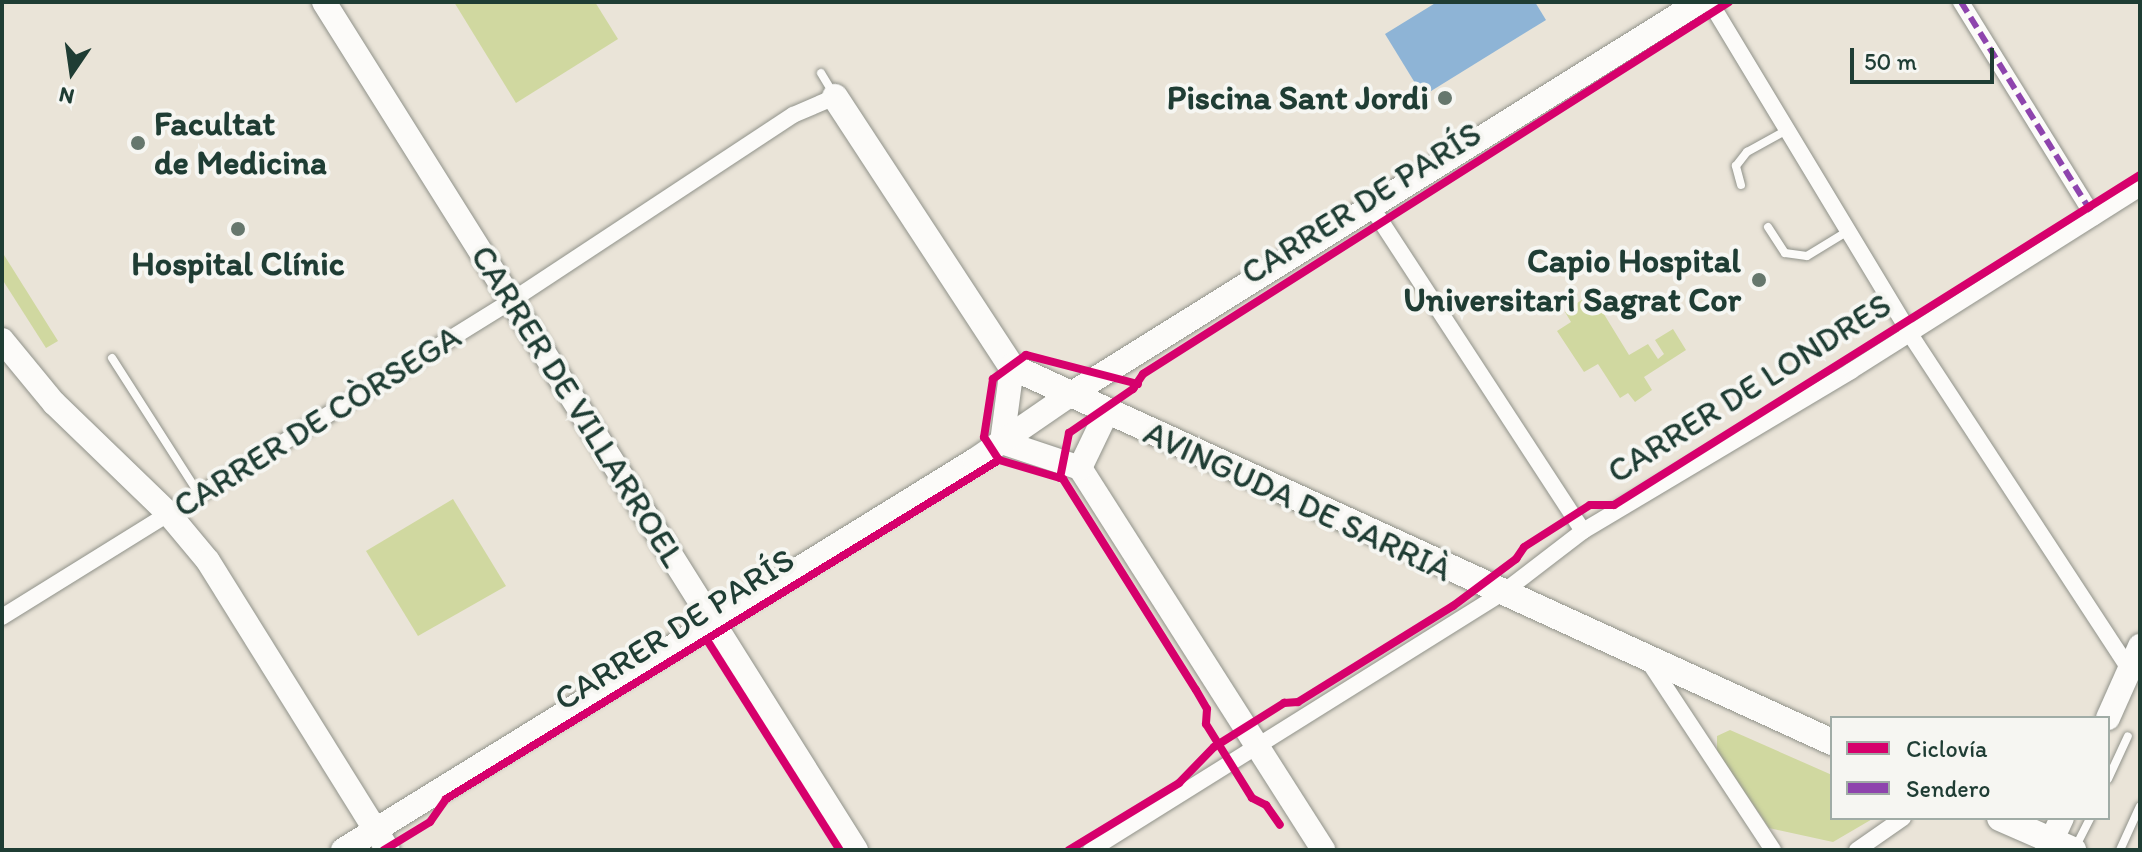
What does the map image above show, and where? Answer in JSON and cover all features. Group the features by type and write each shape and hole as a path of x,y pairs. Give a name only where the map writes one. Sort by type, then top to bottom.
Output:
{"main road":[{"name":"CARRER DE VILLARROEL","path":"324,2 856,850"},
{"name":"CARRER DE PARÍS","path":"343,850 382,840 713,619 1002,442 1071,394 1699,2"},
{"path":"835,97 1012,367 1002,442 1080,468 1323,850"},
{"path":"2,340 123,476 168,513 208,561 382,840"},
{"name":"AVINGUDA DE SARRIÀ","path":"1012,367 1501,594 1830,741"},
{"path":"1080,468 1107,412"},
{"path":"2109,716 2140,646"},
{"path":"2005,820 2061,842"}],"street":[{"path":"1710,2 1910,334 2129,669"},
{"path":"1961,2 2094,217"},
{"name":"CARRER DE CÒRSEGA","path":"2,617 511,301 780,123 835,97"},
{"name":"CARRER DE LONDRES","path":"1091,850 1255,744 1501,594 1583,531 1910,334 2140,188"},
{"path":"1371,206 1583,531"},
{"path":"1648,660 1773,850"},
{"path":"1857,850 1900,820"}],"lane":[{"path":"821,73 835,97"},
{"path":"1741,185 1736,166 1747,152 1787,130"},
{"path":"1768,227 1785,253 1807,256 1848,231"},
{"path":"112,358 199,494"},
{"path":"2110,775 2128,736"},
{"path":"2120,850 2140,806"},
{"path":"2061,842 2088,820"}],"green space":[{"path":"454,2 595,2 618,39 516,103"},
{"path":"4,255 58,341 46,348 2,279"},
{"path":"1591,293 1629,355 1648,344 1658,359 1664,354 1655,340 1673,329 1686,350 1644,377 1652,390 1635,402 1628,393 1620,398 1598,364 1584,372 1557,331 1571,322 1565,312"},
{"path":"453,499 506,586 418,636 366,551"},
{"path":"1730,730 1830,774 1830,820 1871,820 1833,842 1769,828 1717,751 1717,736"}],"water":[{"path":"1437,2 1535,2 1546,20 1423,96 1385,34"}],"marked path":[{"path":"1961,2 2092,213"}],"cycle path":[{"path":"1060,478 1069,433 1133,389 1143,374 1729,2"},
{"path":"1069,850 1179,783 1214,747 1284,703 1298,702 1453,606 1516,559 1524,547 1590,505 1614,505 2140,175"},
{"path":"1138,384 1026,355 993,379 984,437 999,460 1063,479 1196,690 1207,709 1206,724 1252,798 1266,805 1280,825"},
{"path":"384,850 430,822 446,799 999,460"},
{"path":"707,640 840,850"}],"place":[{"name":"Piscina Sant Jordi","path":"1445,98"},
{"name":"Facultat de Medicina","path":"138,143"},
{"name":"Hospital Clínic","path":"238,229"},
{"name":"Capio Hospital Universitari Sagrat Cor","path":"1759,280"}]}
